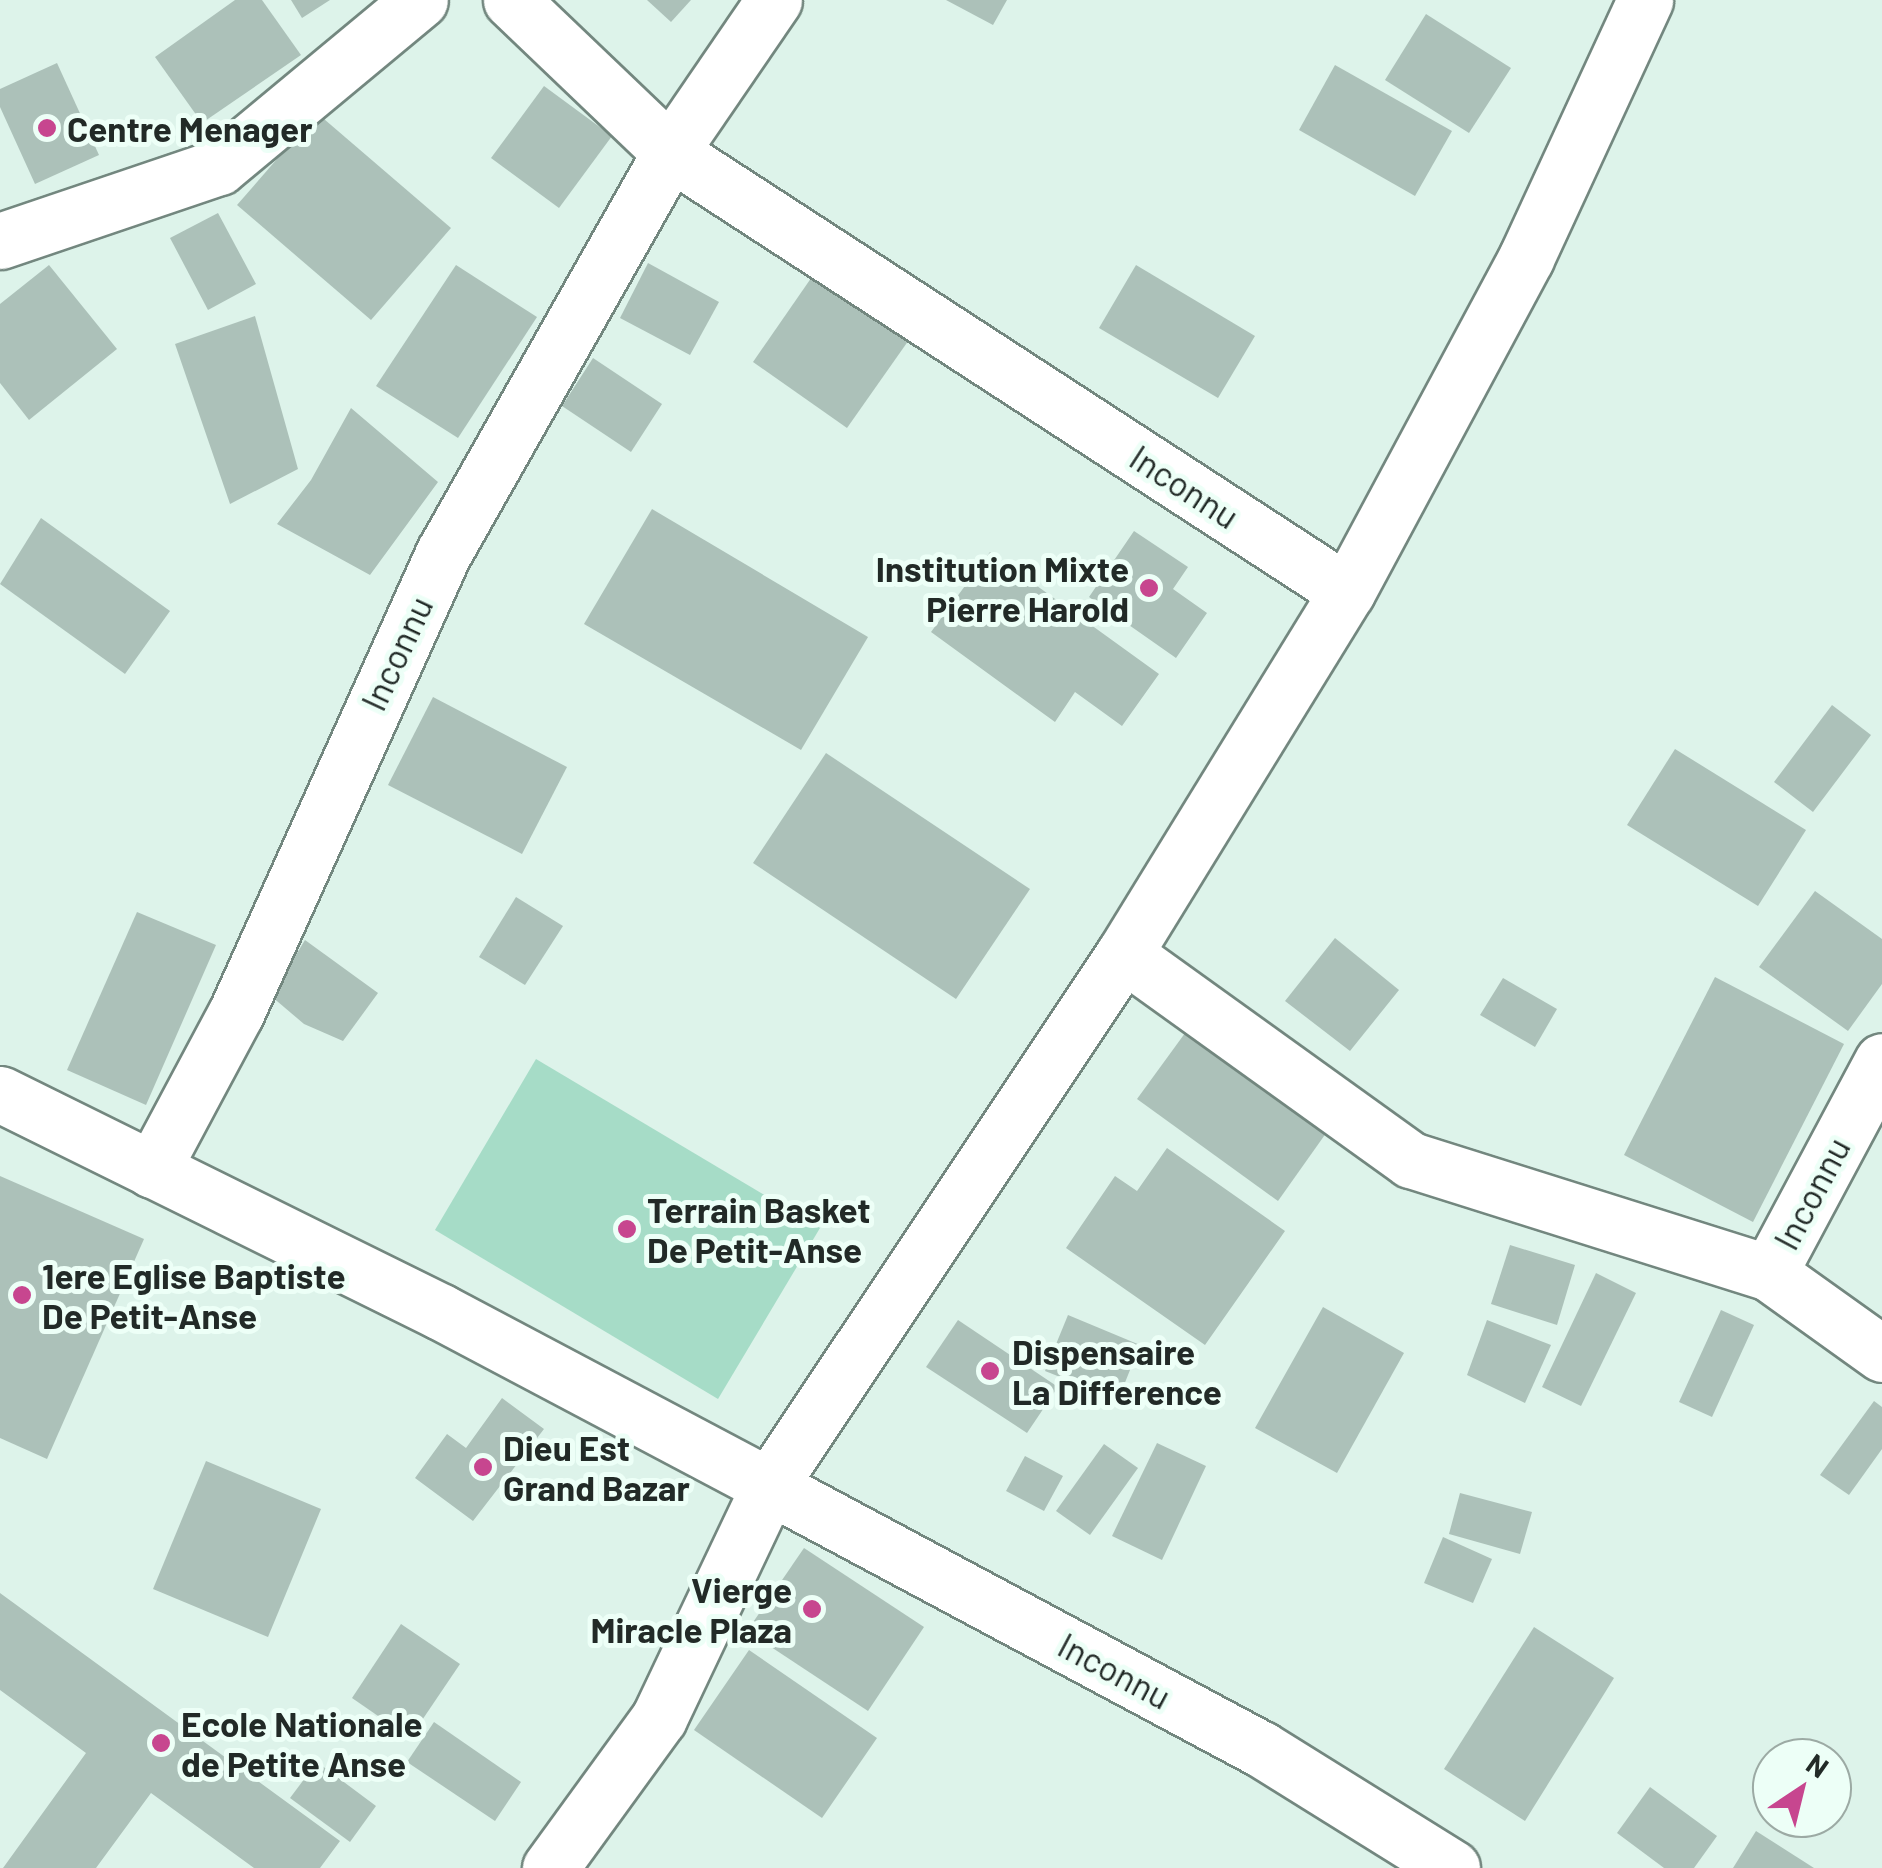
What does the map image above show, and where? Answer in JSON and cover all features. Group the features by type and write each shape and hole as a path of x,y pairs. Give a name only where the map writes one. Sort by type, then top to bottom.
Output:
{"street":[{"path":"0,242 218,167 420,0"},
{"name":"Inconnu","path":"512,0 670,152 1347,592"},
{"name":"Inconnu","path":"152,1170 236,1013 443,554 670,152 774,0"},
{"path":"550,1868 659,1718 769,1486 1124,954 1347,592 1526,258 1645,0"},
{"name":"Inconnu","path":"1124,954 1411,1160 1769,1273 1882,1354"},
{"name":"Inconnu","path":"1769,1273 1882,1061"},
{"name":"Inconnu","path":"0,1094 441,1312 769,1486 1260,1749 1452,1868"}],"green space":[{"name":"Terrain Basket De Petit-Anse","path":"536,1059 820,1228 718,1399 435,1230"}],"building":[{"path":"235,0 262,0 301,55 202,123 155,57"},
{"path":"291,0 330,0 302,18"},
{"path":"647,0 691,0 671,22"},
{"path":"946,0 1007,0 993,25"},
{"path":"1426,14 1511,68 1469,133 1385,80"},
{"path":"57,63 99,155 35,184 0,107 0,89"},
{"path":"1335,65 1452,131 1415,196 1299,130"},
{"path":"544,86 612,136 559,208 491,158"},
{"path":"317,113 451,228 371,320 237,205"},
{"path":"218,213 256,284 208,310 170,238"},
{"path":"648,263 719,302 690,355 620,318"},
{"path":"49,265 117,349 29,420 0,383 0,304"},
{"path":"456,265 537,317 458,438 376,386"},
{"path":"1136,265 1255,336 1218,398 1099,328"},
{"path":"816,271 911,337 847,428 753,362"},
{"path":"255,316 298,469 230,504 175,344"},
{"path":"593,358 662,404 631,452 562,406"},
{"path":"351,408 438,482 370,575 277,524 311,480"},
{"path":"652,509 868,637 801,750 584,624"},
{"path":"41,518 170,611 125,674 0,584"},
{"path":"1134,531 1188,567 1173,589 1207,613 1176,658 1089,597"},
{"path":"990,552 1159,674 1122,726 1075,692 1055,722 931,632"},
{"path":"433,697 567,767 522,854 388,785"},
{"path":"1832,705 1871,735 1813,812 1774,782"},
{"path":"1675,749 1806,830 1758,906 1627,825"},
{"path":"826,753 1030,889 956,999 753,863"},
{"path":"1815,891 1882,939 1882,984 1848,1031 1759,967"},
{"path":"516,897 563,926 525,985 479,957"},
{"path":"137,912 216,945 146,1105 67,1070"},
{"path":"1335,938 1399,990 1350,1051 1285,1001"},
{"path":"305,940 378,993 343,1041 304,1024 271,996"},
{"path":"1715,977 1844,1044 1753,1222 1624,1155"},
{"path":"1503,978 1557,1009 1535,1047 1480,1015"},
{"path":"1188,1029 1329,1129 1278,1201 1137,1099"},
{"path":"1167,1148 1285,1231 1205,1345 1066,1248 1115,1176 1137,1191"},
{"path":"0,1176 144,1239 47,1459 0,1438"},
{"path":"1510,1245 1575,1265 1557,1325 1491,1304"},
{"path":"1596,1273 1636,1293 1581,1406 1542,1387"},
{"path":"1323,1307 1404,1353 1337,1473 1255,1428"},
{"path":"1721,1310 1754,1325 1712,1417 1679,1402"},
{"path":"1068,1315 1140,1345 1118,1400 1045,1371"},
{"path":"958,1320 1058,1387 1027,1433 926,1367"},
{"path":"1487,1320 1551,1345 1525,1403 1467,1375"},
{"path":"502,1398 544,1429 473,1521 415,1478 447,1434 466,1448"},
{"path":"1874,1401 1882,1407 1882,1449 1849,1495 1820,1475"},
{"path":"1157,1443 1206,1466 1162,1560 1112,1536"},
{"path":"1104,1444 1138,1468 1090,1535 1056,1511"},
{"path":"1025,1456 1063,1476 1044,1511 1006,1491"},
{"path":"206,1461 321,1509 268,1637 153,1589"},
{"path":"1460,1493 1532,1512 1520,1554 1449,1534"},
{"path":"1443,1537 1492,1559 1473,1603 1424,1583"},
{"path":"804,1548 924,1627 868,1711 747,1631"},
{"path":"0,1593 340,1841 320,1868 254,1868 151,1793 96,1868 3,1868 86,1753 0,1690"},
{"path":"401,1624 460,1664 410,1738 352,1698"},
{"path":"1534,1627 1614,1678 1525,1821 1444,1769"},
{"path":"749,1650 877,1738 822,1818 694,1730"},
{"path":"434,1722 521,1782 495,1821 407,1762"},
{"path":"317,1762 376,1806 350,1842 290,1798"},
{"path":"1650,1787 1717,1836 1694,1868 1664,1868 1617,1833"},
{"path":"1752,1837 1767,1838 1814,1868 1733,1868"}],"place":[{"name":"Centre Menager","path":"47,128"},
{"name":"Institution Mixte Pierre Harold","path":"1149,588"},
{"name":"Terrain Basket De Petit-Anse","path":"627,1229"},
{"name":"1ere Eglise Baptiste De Petit-Anse","path":"22,1295"},
{"name":"Dispensaire La Difference","path":"990,1371"},
{"name":"Dieu Est Grand Bazar","path":"483,1467"},
{"name":"Vierge Miracle Plaza","path":"812,1609"},
{"name":"Ecole Nationale de Petite Anse","path":"161,1743"}]}
